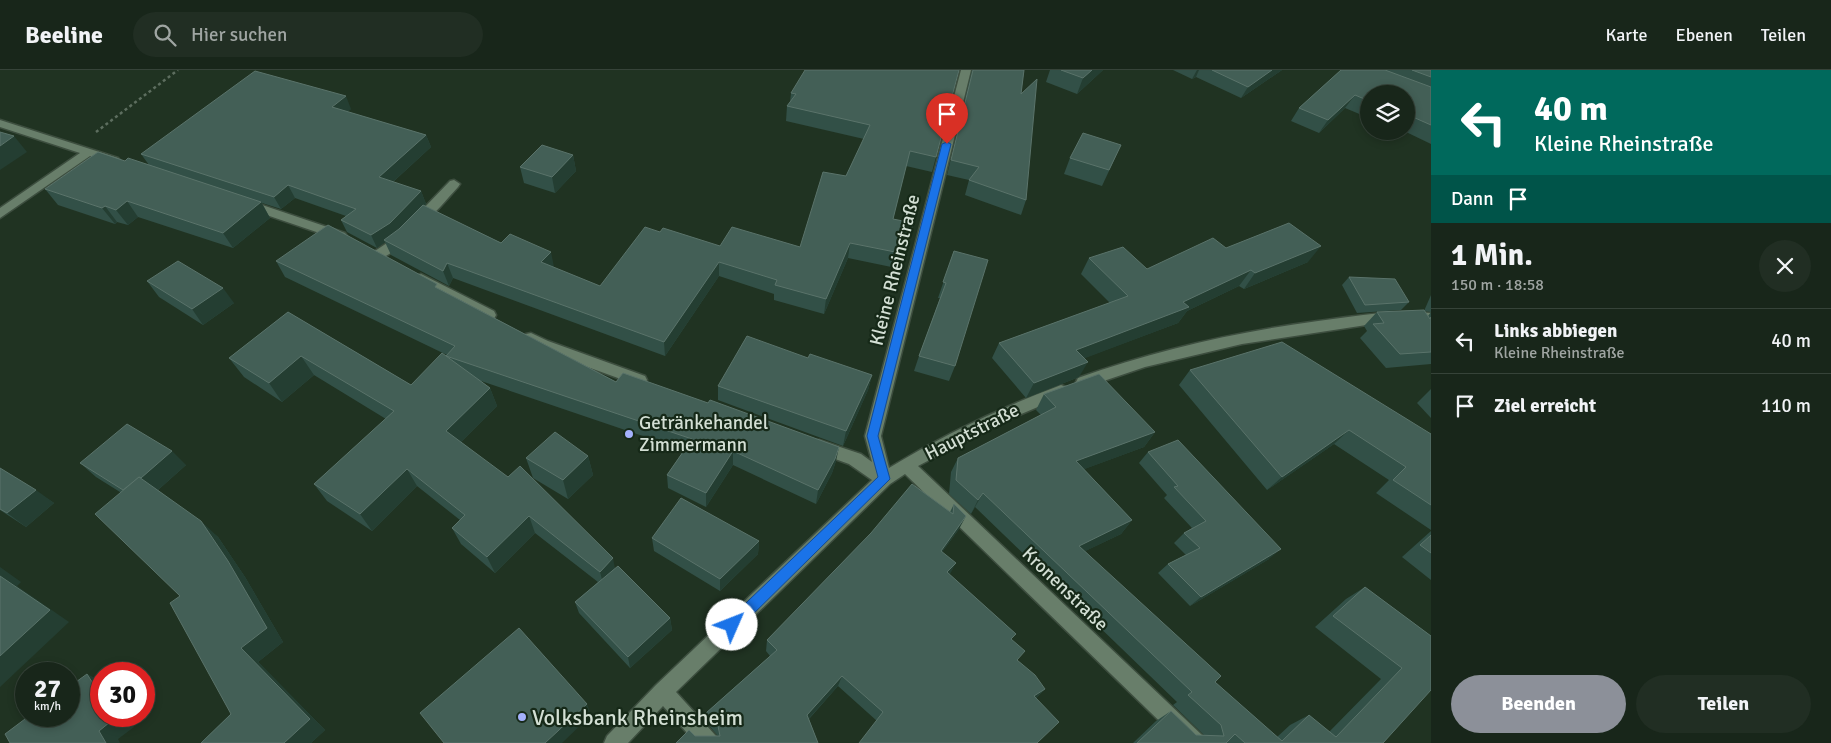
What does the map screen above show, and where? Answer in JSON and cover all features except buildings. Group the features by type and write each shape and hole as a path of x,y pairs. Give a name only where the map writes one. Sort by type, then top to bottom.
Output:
{"street":[{"name":"Kleine Rheinstraße","path":"884,479 873,436 966,70"},
{"path":"0,123 126,164"},
{"path":"0,214 82,150"},
{"path":"394,265 373,253 400,240 454,184"},
{"path":"230,198 334,233 352,242"},
{"path":"412,274 500,321"},
{"name":"Hauptstraße","path":"614,743 663,692 884,479 906,465 1017,408 1112,371 1169,354 1258,336 1357,321 1404,317 1431,318"},
{"path":"517,330 543,345 653,385"},
{"path":"1258,336 1274,346"},
{"path":"809,442 855,459 884,479"},
{"name":"Kronenstraße","path":"906,465 1196,743"},
{"path":"663,692 709,743"}],"path":[{"path":"82,150 178,70"}],"place":[{"name":"Getränkehandel Zimmermann","path":"629,434"},
{"name":"Volksbank Rheinsheim","path":"522,717"}],"route":[{"path":"732,625 884,479 873,436 947,144"}]}
